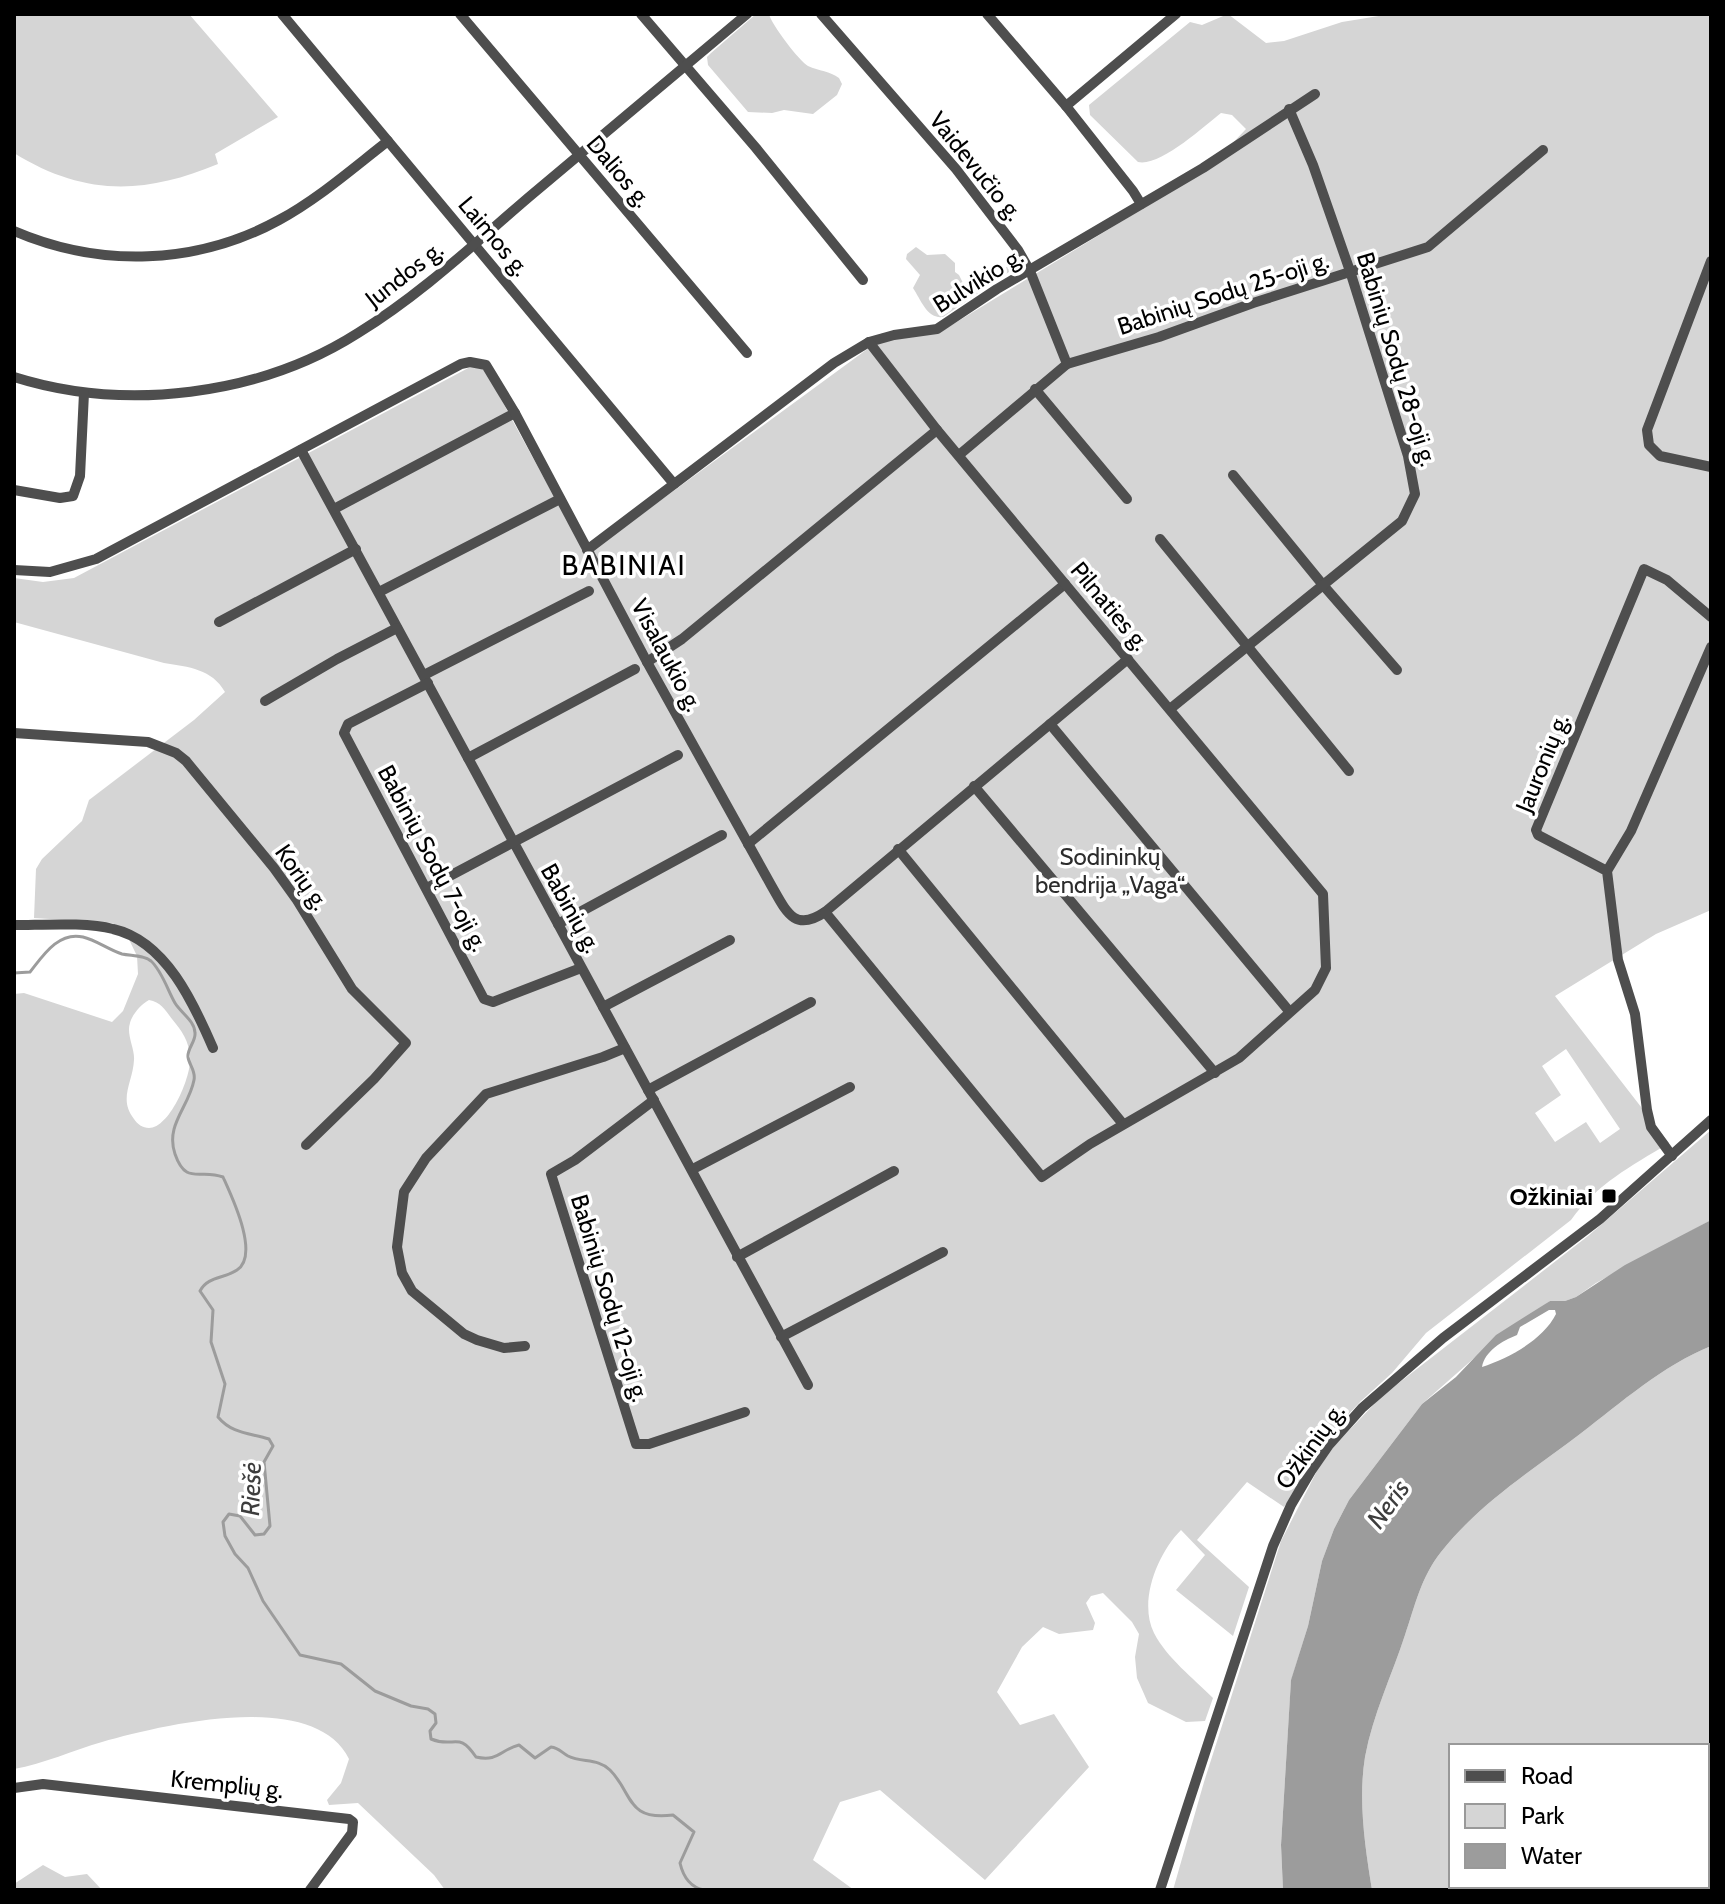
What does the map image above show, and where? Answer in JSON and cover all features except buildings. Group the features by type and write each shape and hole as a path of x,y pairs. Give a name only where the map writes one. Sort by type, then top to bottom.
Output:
{"street":[{"name":"Laimos g.","path":"282,14 674,484"},
{"name":"Dalios g.","path":"460,14 747,353"},
{"path":"641,14 756,148 863,280"},
{"name":"Jundos g.","path":"14,377 84,393 183,393 229,384 291,366 359,333 421,288 747,14"},
{"name":"Vaidevučio g.","path":"821,14 956,169 1018,250 1030,271 1067,364"},
{"path":"987,14 1066,106 1141,204"},
{"path":"1066,106 1176,14"},
{"name":"Bulvikio g.","path":"587,550 834,363 869,342 937,329 997,289 1203,168 1315,94"},
{"name":"Babinių Sodų 28-oji g.","path":"1170,709 1402,521 1415,494 1408,456 1350,271 1313,165 1289,109"},
{"path":"14,231 57,247 91,255 133,258 202,250 241,238 282,219 388,141"},
{"name":"Babinių Sodų 25-oji g.","path":"959,455 1067,364 1159,337 1428,247 1543,150"},
{"path":"1711,261 1647,430 1649,445 1660,456 1711,467"},
{"name":"Pilnaties g.","path":"869,342 937,430 1323,894 1326,968 1315,990 1289,1011"},
{"name":"Visalaukio g.","path":"14,570 50,572 96,559 470,362 479,362 491,370 647,662 790,916 805,922 825,912"},
{"path":"1035,389 1127,499"},
{"path":"14,490 60,498 73,496 80,476 84,393"},
{"path":"334,509 515,413"},
{"path":"647,662 709,618 937,430"},
{"name":"Babinių g.","path":"301,450 808,1385"},
{"path":"1233,475 1397,670"},
{"path":"379,592 560,499"},
{"path":"1160,539 1349,771"},
{"path":"219,622 356,549"},
{"name":"Jauronių g.","path":"1607,871 1538,835 1536,830 1644,569 1667,580 1711,617"},
{"path":"748,844 1065,584"},
{"path":"426,679 589,591"},
{"path":"265,701 397,628"},
{"path":"1672,1156 1651,1127 1647,1110 1635,1014 1618,960 1607,871 1631,831 1711,647"},
{"path":"1050,724 1289,1011 1264,1037 1215,1073 1123,1124 1042,1177 825,912 898,849 1128,659"},
{"path":"468,758 635,669"},
{"name":"Babinių Sodų 7-oji g.","path":"426,679 348,724 344,733 484,999 488,1002 581,968"},
{"name":"Korių g.","path":"14,733 148,742 176,753 197,773 274,868 352,989 406,1043 306,1145"},
{"path":"427,888 678,755"},
{"path":"974,786 1215,1073"},
{"path":"558,924 722,835"},
{"path":"898,849 1123,1124"},
{"path":"14,925 111,928 135,938 157,955 176,976 192,1001 213,1048"},
{"path":"603,1007 730,940"},
{"path":"651,1095 811,1002"},
{"path":"525,1346 504,1348 464,1334 412,1291 402,1273 397,1247 404,1192 426,1158 486,1094 625,1048"},
{"path":"693,1169 850,1087"},
{"name":"Babinių Sodų 12-oji g.","path":"651,1095 575,1160 551,1174 636,1444 649,1444 745,1412"},
{"name":"Ožkinių g.","path":"1160,1890 1273,1546 1291,1505 1329,1445 1362,1408 1443,1338 1563,1250 1711,1120"},
{"path":"737,1257 894,1171"},
{"path":"781,1337 943,1252"},
{"name":"Kremplių g.","path":"14,1788 43,1784 349,1819 353,1822 352,1833 310,1890"}],"green space":[{"path":"14,14 189,14 278,117 215,154 218,164 191,174 165,181 114,186 89,184 65,177 14,153"},
{"path":"756,14 769,14 780,34 804,63 839,78 842,84 837,95 813,114 784,110 748,112 708,65 707,57"},
{"name":"Sodininkų bendrija „Vaga“","path":"1228,14 1266,43 1284,41 1342,22 1391,14 1711,14 1711,910 1656,934 1555,996 1669,1143 1604,1186 1571,1220 1426,1333 1392,1373 1329,1435 1284,1507 1247,1482 1197,1540 1249,1587 1233,1636 1176,1590 1205,1555 1181,1530 1158,1564 1149,1592 1148,1607 1154,1633 1166,1651 1213,1698 1205,1721 1186,1722 1148,1703 1137,1678 1135,1657 1139,1634 1132,1622 1103,1593 1091,1596 1086,1603 1095,1623 1093,1630 1059,1634 1043,1627 1022,1647 997,1692 1020,1725 1054,1714 1089,1767 985,1880 880,1790 840,1802 813,1860 854,1890 445,1890 434,1875 358,1803 329,1805 327,1800 341,1783 349,1759 331,1737 304,1724 272,1718 198,1721 161,1728 14,1769 14,994 24,993 112,1022 123,1011 138,974 137,956 124,929 112,923 34,918 36,869 42,859 82,821 89,800 194,720 225,692 214,678 199,670 14,622 14,578 43,582 74,578 472,366 485,370 586,555 877,342 942,331 1209,168 1246,129 1232,115 1221,113 1169,152 1147,162 1138,162 1090,115 1089,105 1190,22 1202,25","holes":["149,1000 162,1007 179,1028 187,1041 190,1057 187,1076 172,1110 157,1126 149,1128 135,1121 127,1104 134,1060 130,1023 137,1010","1566,1049 1620,1129 1600,1143 1586,1122 1555,1142 1535,1113 1561,1095 1542,1066"]},
{"path":"916,247 927,255 945,254 955,263 955,272 963,283 971,285 1003,267 1009,267 1009,272 943,317 937,317 925,308 913,288 920,275 906,259 907,254"},
{"path":"1711,1130 1711,1220 1576,1297 1550,1301 1473,1359 1422,1404 1349,1500 1322,1561 1308,1626 1291,1681 1281,1845 1283,1890 1173,1890 1281,1541 1318,1469 1335,1445 1382,1396 1588,1236"},
{"path":"1711,1346 1711,1890 1372,1890 1362,1807 1365,1757 1378,1710 1428,1571 1456,1535 1506,1489 1676,1364"},
{"path":"43,1865 65,1877 87,1874 102,1890 14,1890 14,1884"}],"water":[{"name":"Neris","path":"1711,1220 1711,1346 1659,1374 1627,1397 1489,1503 1441,1552 1419,1592 1368,1741 1362,1807 1372,1890 1283,1890 1281,1845 1291,1680 1308,1626 1322,1561 1349,1500 1422,1404 1456,1377 1496,1335 1550,1301 1576,1297 1625,1265","holes":["1549,1310 1555,1310 1550,1323 1534,1340 1503,1359 1482,1367 1490,1351 1517,1335 1520,1327"]}],"waterway":[{"name":"Riešė","path":"14,973 30,972 58,941 74,936 83,937 122,954 151,961 175,1003 193,1025 195,1036 188,1057 194,1080 175,1125 175,1154 179,1164 189,1173 223,1177 242,1225 246,1252 237,1270 212,1280 200,1291 213,1310 211,1342 225,1384 218,1417 235,1430 269,1439 273,1446 264,1462 270,1526 264,1534 255,1535 240,1516 229,1514 223,1522 225,1536 248,1568 263,1601 300,1655 341,1664 375,1691 411,1706 428,1709 435,1714 436,1723 430,1731 431,1739 460,1742 476,1757 494,1757 519,1745 535,1758 551,1747 573,1758 605,1766 638,1809 658,1816 673,1815 694,1832 680,1863 688,1880 704,1890"}],"place":[{"name":"Ožkiniai","path":"1609,1196"}],"district":[{"name":"BABINIAI","path":"624,565"}]}
